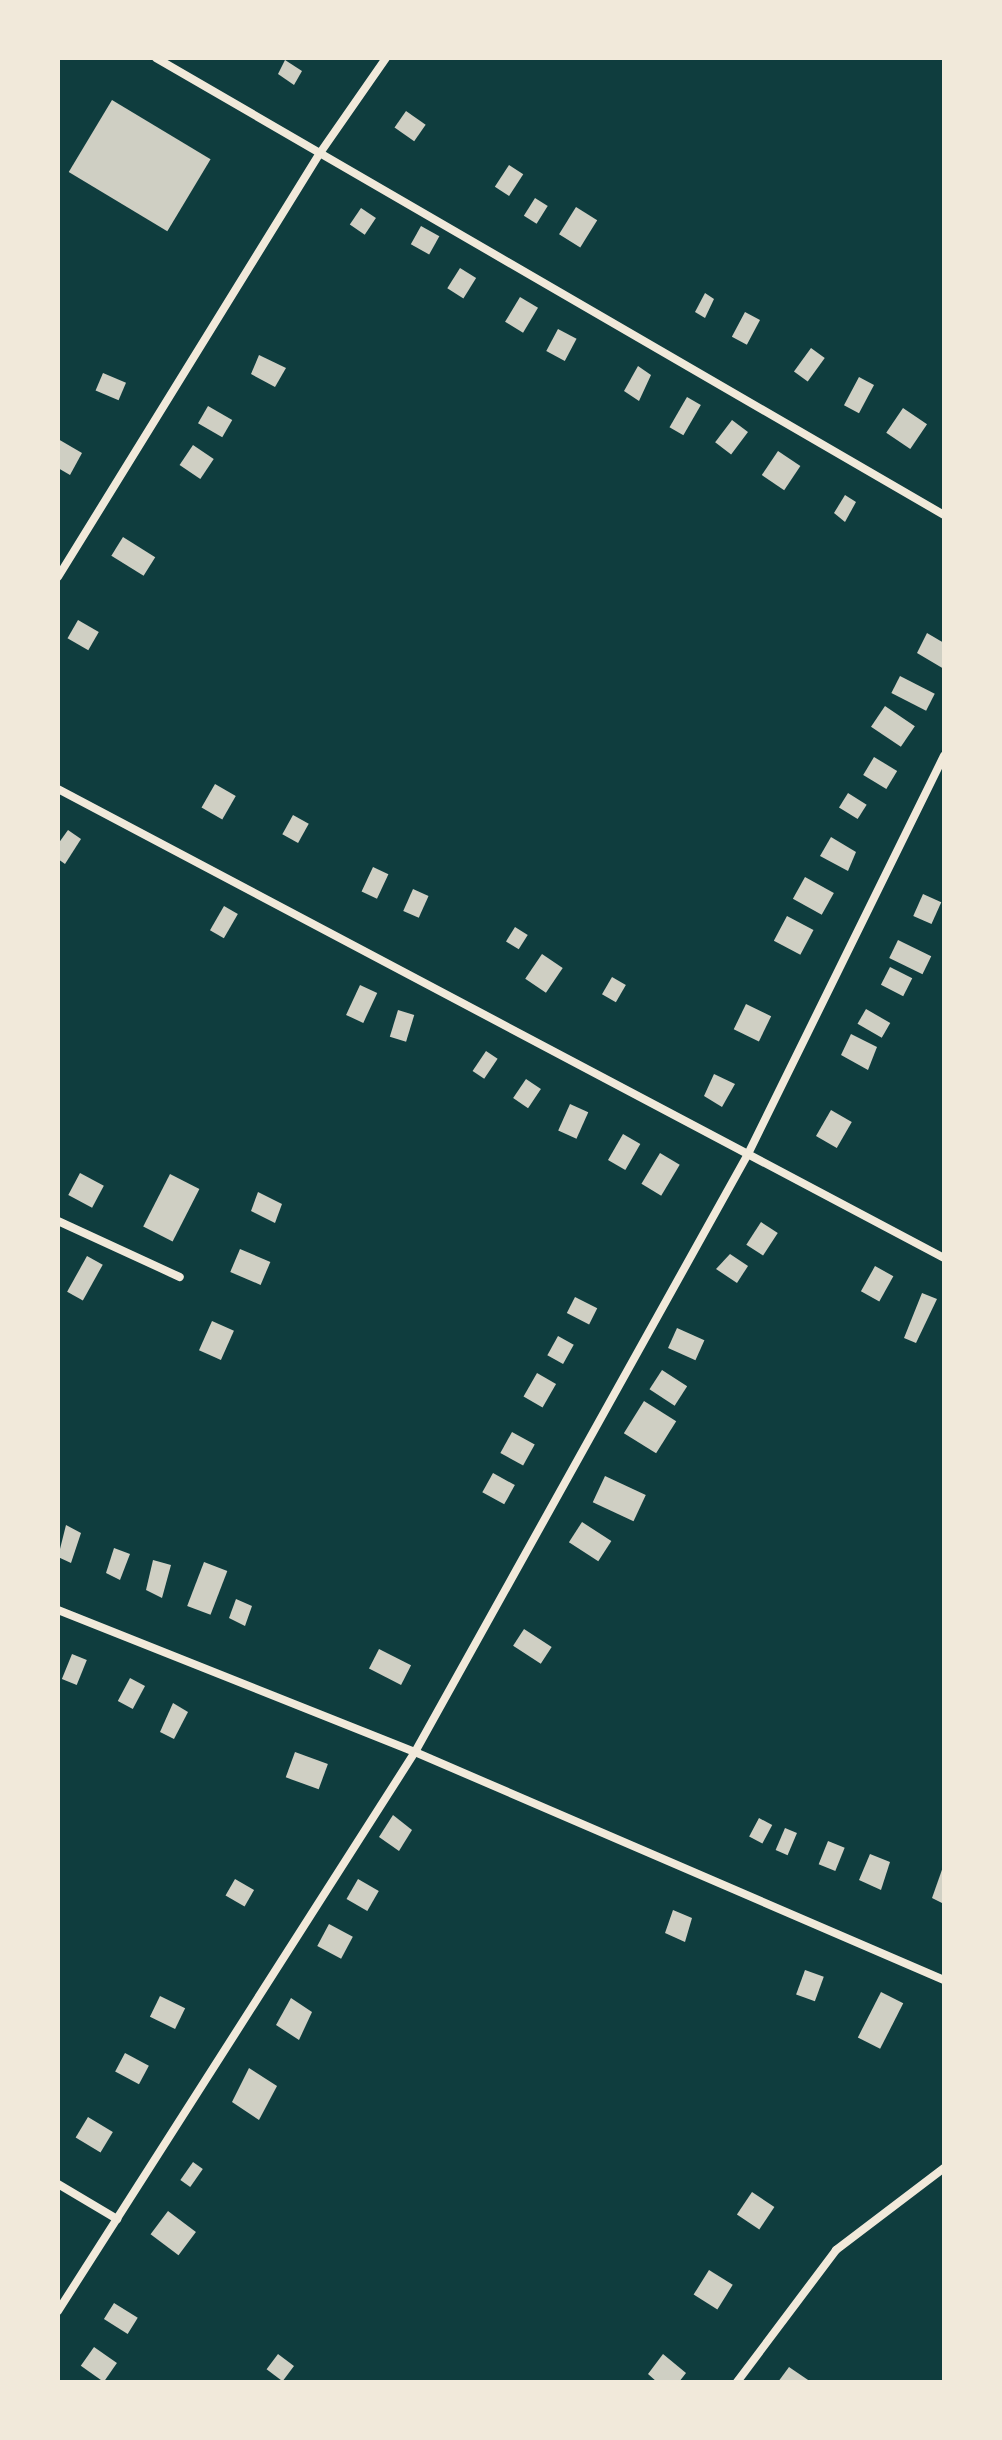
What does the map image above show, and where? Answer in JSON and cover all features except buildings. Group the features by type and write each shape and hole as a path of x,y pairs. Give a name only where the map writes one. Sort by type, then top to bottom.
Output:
{"street":[{"path":"156,58 944,515"},
{"path":"58,577 320,153 386,58"},
{"path":"58,2311 415,1752 748,1154 944,756"},
{"path":"58,789 944,1258"},
{"path":"58,1221 180,1277"},
{"path":"58,1610 415,1752 944,1980"},
{"path":"737,2382 836,2250 944,2168"},
{"path":"58,2184 117,2219"}]}
